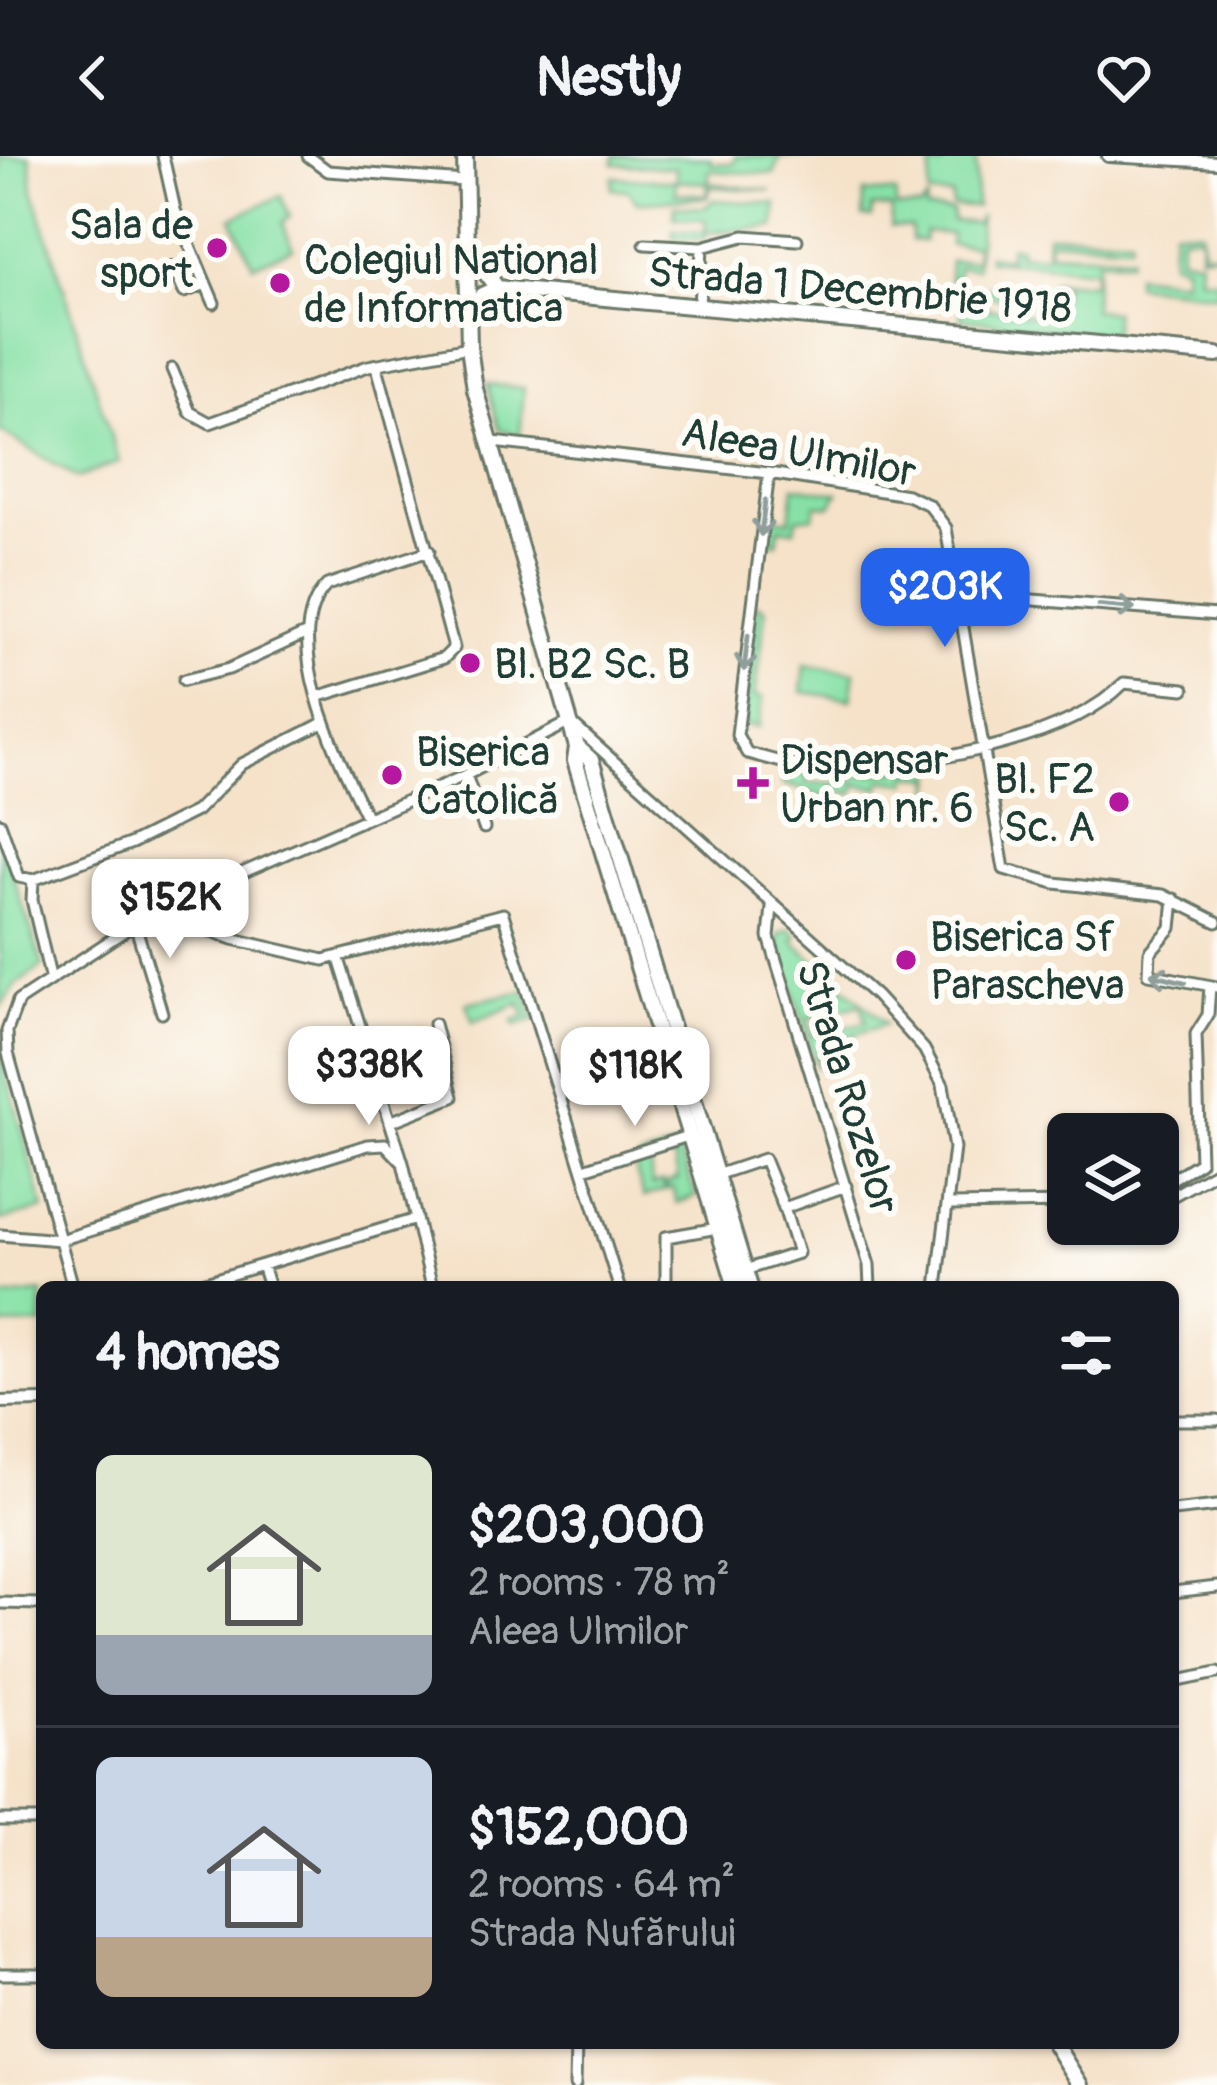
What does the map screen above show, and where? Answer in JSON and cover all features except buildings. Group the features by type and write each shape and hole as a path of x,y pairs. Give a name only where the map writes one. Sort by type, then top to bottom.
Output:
{"main road":[{"path":"465,156 469,347 577,747 575,760 695,1134 716,1175 738,1261 736,1281"},
{"path":"467,247 487,286"},
{"path":"467,284 487,286"},
{"path":"470,317 487,286"},
{"name":"Strada 1 Decembrie 1918","path":"487,286 1217,356"},
{"path":"577,747 596,757 718,1228 747,1281"},
{"path":"1058,2049 1080,2085"}],"street":[{"path":"163,156 168,189 214,303"},
{"path":"308,156 315,166 328,171 465,181"},
{"path":"1108,156 1217,162"},
{"path":"645,244 702,247 744,236 797,239"},
{"path":"699,308 702,247"},
{"path":"154,274 173,267 184,292 206,284"},
{"path":"172,369 190,412 210,423 377,367 469,347"},
{"path":"320,696 451,654 454,639 377,367"},
{"name":"Aleea Ulmilor","path":"493,442 769,473 907,495 929,505 946,528 1007,873 1174,899 1217,922"},
{"path":"769,473 738,743 747,753 823,768 984,749 1021,740 1108,700 1124,683 1184,689"},
{"path":"367,818 326,722 305,634 327,585 429,551"},
{"path":"958,594 1217,615"},
{"path":"184,680 229,669 305,634"},
{"path":"0,823 19,877 33,880 132,843 196,811 242,764 326,722"},
{"path":"72,1281 6,1043 18,1001 155,911 466,775 570,722 596,757 876,996 924,1049 943,1085 951,1119 951,1204 938,1281"},
{"path":"466,775 484,828"},
{"path":"33,880 32,900 50,976"},
{"path":"1174,899 1171,928 1150,952 1147,966 1153,977 1214,987 1208,1015 1196,1034 1200,1162 1179,1175"},
{"name":"Strada Rozelor","path":"772,907 769,937 846,1186 869,1281"},
{"path":"155,911 233,939 315,959 339,959 503,914 618,1281"},
{"path":"136,924 162,1013"},
{"path":"339,959 403,1163 431,1281"},
{"path":"390,1122 446,1105 453,1097 434,1024"},
{"path":"584,1169 695,1134"},
{"path":"0,1235 60,1240 368,1145 385,1144 403,1163"},
{"path":"716,1175 764,1159 798,1253 738,1261"},
{"path":"1179,1192 1217,1171"},
{"path":"784,1208 846,1186"},
{"path":"951,1204 1047,1203"},
{"path":"209,1281 416,1219"},
{"path":"666,1281 665,1237 718,1228"},
{"path":"262,1265 267,1281"},
{"path":"0,1402 36,1401"},
{"path":"1179,1420 1217,1420"},
{"path":"1179,1510 1217,1506"},
{"path":"1179,1591 1217,1587"},
{"path":"0,1604 36,1604"},
{"path":"1179,1681 1217,1673"},
{"path":"0,1820 36,1820"},
{"path":"0,1974 36,1974"},
{"path":"575,2085 576,2049"}],"green space":[{"path":"0,156 30,156 33,190 119,462 77,478 0,431"},
{"path":"614,156 711,158 712,164 734,163 735,156 806,156 780,157 774,174 709,171 709,183 771,191 711,187 707,198 637,202 627,190 612,189 613,177 676,181 676,168 614,164","holes":["676,181 708,183 707,195 675,193"]},
{"path":"943,156 976,156 976,207 952,206 952,196 929,195 931,166 942,166"},
{"path":"864,193 896,193 896,207 921,208 927,201 926,210 952,211 952,221 977,223 980,215 976,268 958,267 957,279 949,279 950,261 975,260 976,246 950,244 951,234 925,232 924,241 911,240 911,228 891,227 892,208 872,207 872,218 863,217"},
{"path":"281,196 290,217 282,222 293,248 253,265 232,218"},
{"path":"714,200 777,204 775,227 708,232 703,240 673,238 673,230 705,232 706,220 674,217 675,206 704,208"},
{"path":"1173,229 1201,230 1203,251 1217,252 1200,254 1201,235 1181,235 1180,257 1200,259 1199,277 1217,279 1217,294 1134,284 1135,274 1183,280 1184,265 1171,261"},
{"path":"1047,234 1131,237 1130,244 1048,240 1048,252 1130,256 1129,261 1097,260 1093,310 1114,312 1113,337 961,319 962,304 1041,316 1041,304 960,292 963,288 1014,288 1015,294 1062,297 1064,285 1051,281 1093,283 1094,270 988,260 988,255 1008,258 1010,246 1020,247 1017,254 1046,256"},
{"path":"487,384 524,388 520,436 499,429"},
{"path":"794,486 838,493 831,506 816,505 814,516 797,518 795,530 779,528 777,543 765,542 768,517 790,520"},
{"path":"757,604 766,609 755,697 763,698 759,727 743,725"},
{"path":"805,665 855,672 851,699 802,692"},
{"path":"898,765 899,770 929,768 935,774 932,795 932,778 909,775 907,783 882,780 880,788 856,785 854,794 831,791 829,798 782,783 787,770 808,774 807,783 842,783 854,781 855,775 895,771"},
{"path":"0,836 43,966 17,984 0,1007"},
{"path":"790,929 797,936 794,942 886,1024 838,1040 844,1064 838,1066 832,1051 818,1055 817,1069 779,934","holes":["861,1004 866,1022 813,1036 808,1018"]},
{"path":"525,991 535,1020 515,1026 513,1020 526,1017 520,1003 473,1022 466,1003"},
{"path":"0,1051 44,1209 0,1221"},
{"path":"678,1146 696,1196 677,1203 673,1188 668,1189 666,1183 678,1179 674,1157 650,1161 652,1185 663,1182 665,1190 644,1197 636,1172 640,1158"},
{"path":"36,1294 36,1325 0,1326 0,1298"}],"place":[{"name":"Sala de sport","path":"217,248"},
{"name":"Colegiul National de Informatica","path":"280,283"},
{"name":"Bl. B2 Sc. B","path":"470,663"},
{"name":"Biserica Catolică","path":"392,775"},
{"name":"Dispensar Urban nr. 6","path":"753,783"},
{"name":"Bl. F2 Sc. A","path":"1119,802"},
{"name":"Biserica Sf Parascheva","path":"906,960"}]}
